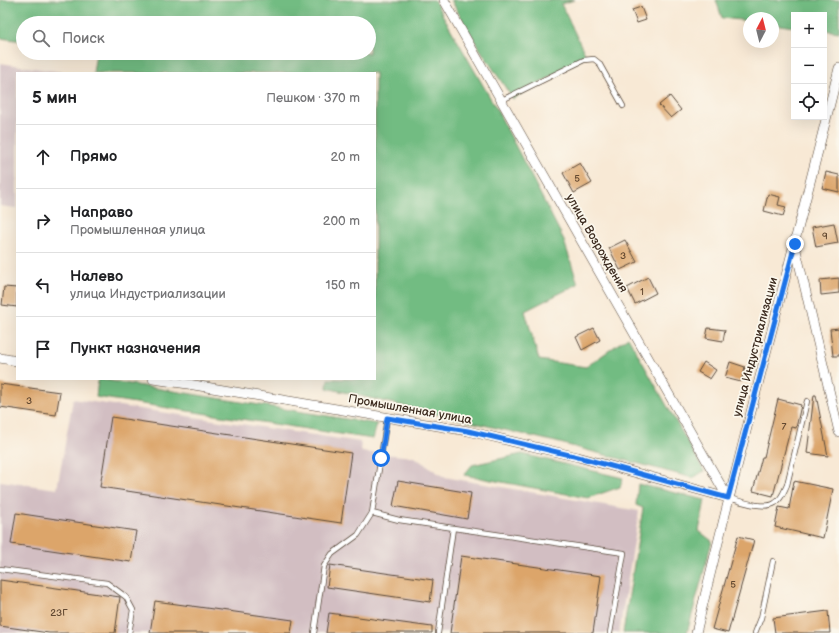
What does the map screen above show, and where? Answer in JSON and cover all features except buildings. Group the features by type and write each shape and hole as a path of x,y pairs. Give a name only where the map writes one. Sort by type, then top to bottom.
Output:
{"street":[{"name":"улица Возрождения","path":"444,0 728,498"},
{"name":"улица Индустриализации","path":"696,633 728,498 795,244 839,68"},
{"path":"795,244 839,432"},
{"path":"0,358 16,361"},
{"name":"Промышленная улица","path":"160,380 468,431 578,457 728,498"}],"lane":[{"path":"502,100 584,60 594,59 600,63 623,106"},
{"path":"728,498 764,506 775,504 782,497 787,485 807,401"},
{"path":"314,633 324,566 332,554 358,536 372,513 387,418"},
{"path":"372,513 399,520 624,553 610,633"},
{"path":"438,633 453,528"},
{"path":"755,633 761,618 773,561"},
{"path":"0,569 107,583 126,597 133,610 129,633"}],"shaded area":[{"path":"0,63 63,72 16,72 16,208 0,206"},
{"path":"73,399 360,442 362,452 414,457 444,477 639,511 619,633 0,633 0,481 57,489"}],"green space":[{"path":"0,0 434,0 496,108 563,238 578,284 525,311 539,360 586,367 628,337 704,471 693,478 556,442 327,388 328,380 376,380 376,72 93,72 95,60 376,60 376,16 16,16 16,40 0,38"},
{"path":"451,0 574,0 561,4 586,56 513,99 474,40"},
{"path":"716,0 839,0 839,32 827,30 827,12 791,12 791,27 779,25 779,12 743,12 743,20 722,18"},
{"path":"98,380 104,380 377,424 373,439 96,397"},
{"path":"522,454 623,478 620,487 588,498 464,475 472,465"},
{"path":"638,484 705,500 699,531 712,541 687,633 623,633 643,508 636,505"}],"route":[{"path":"381,458 387,418 468,431 578,457 728,498 795,244"}]}
